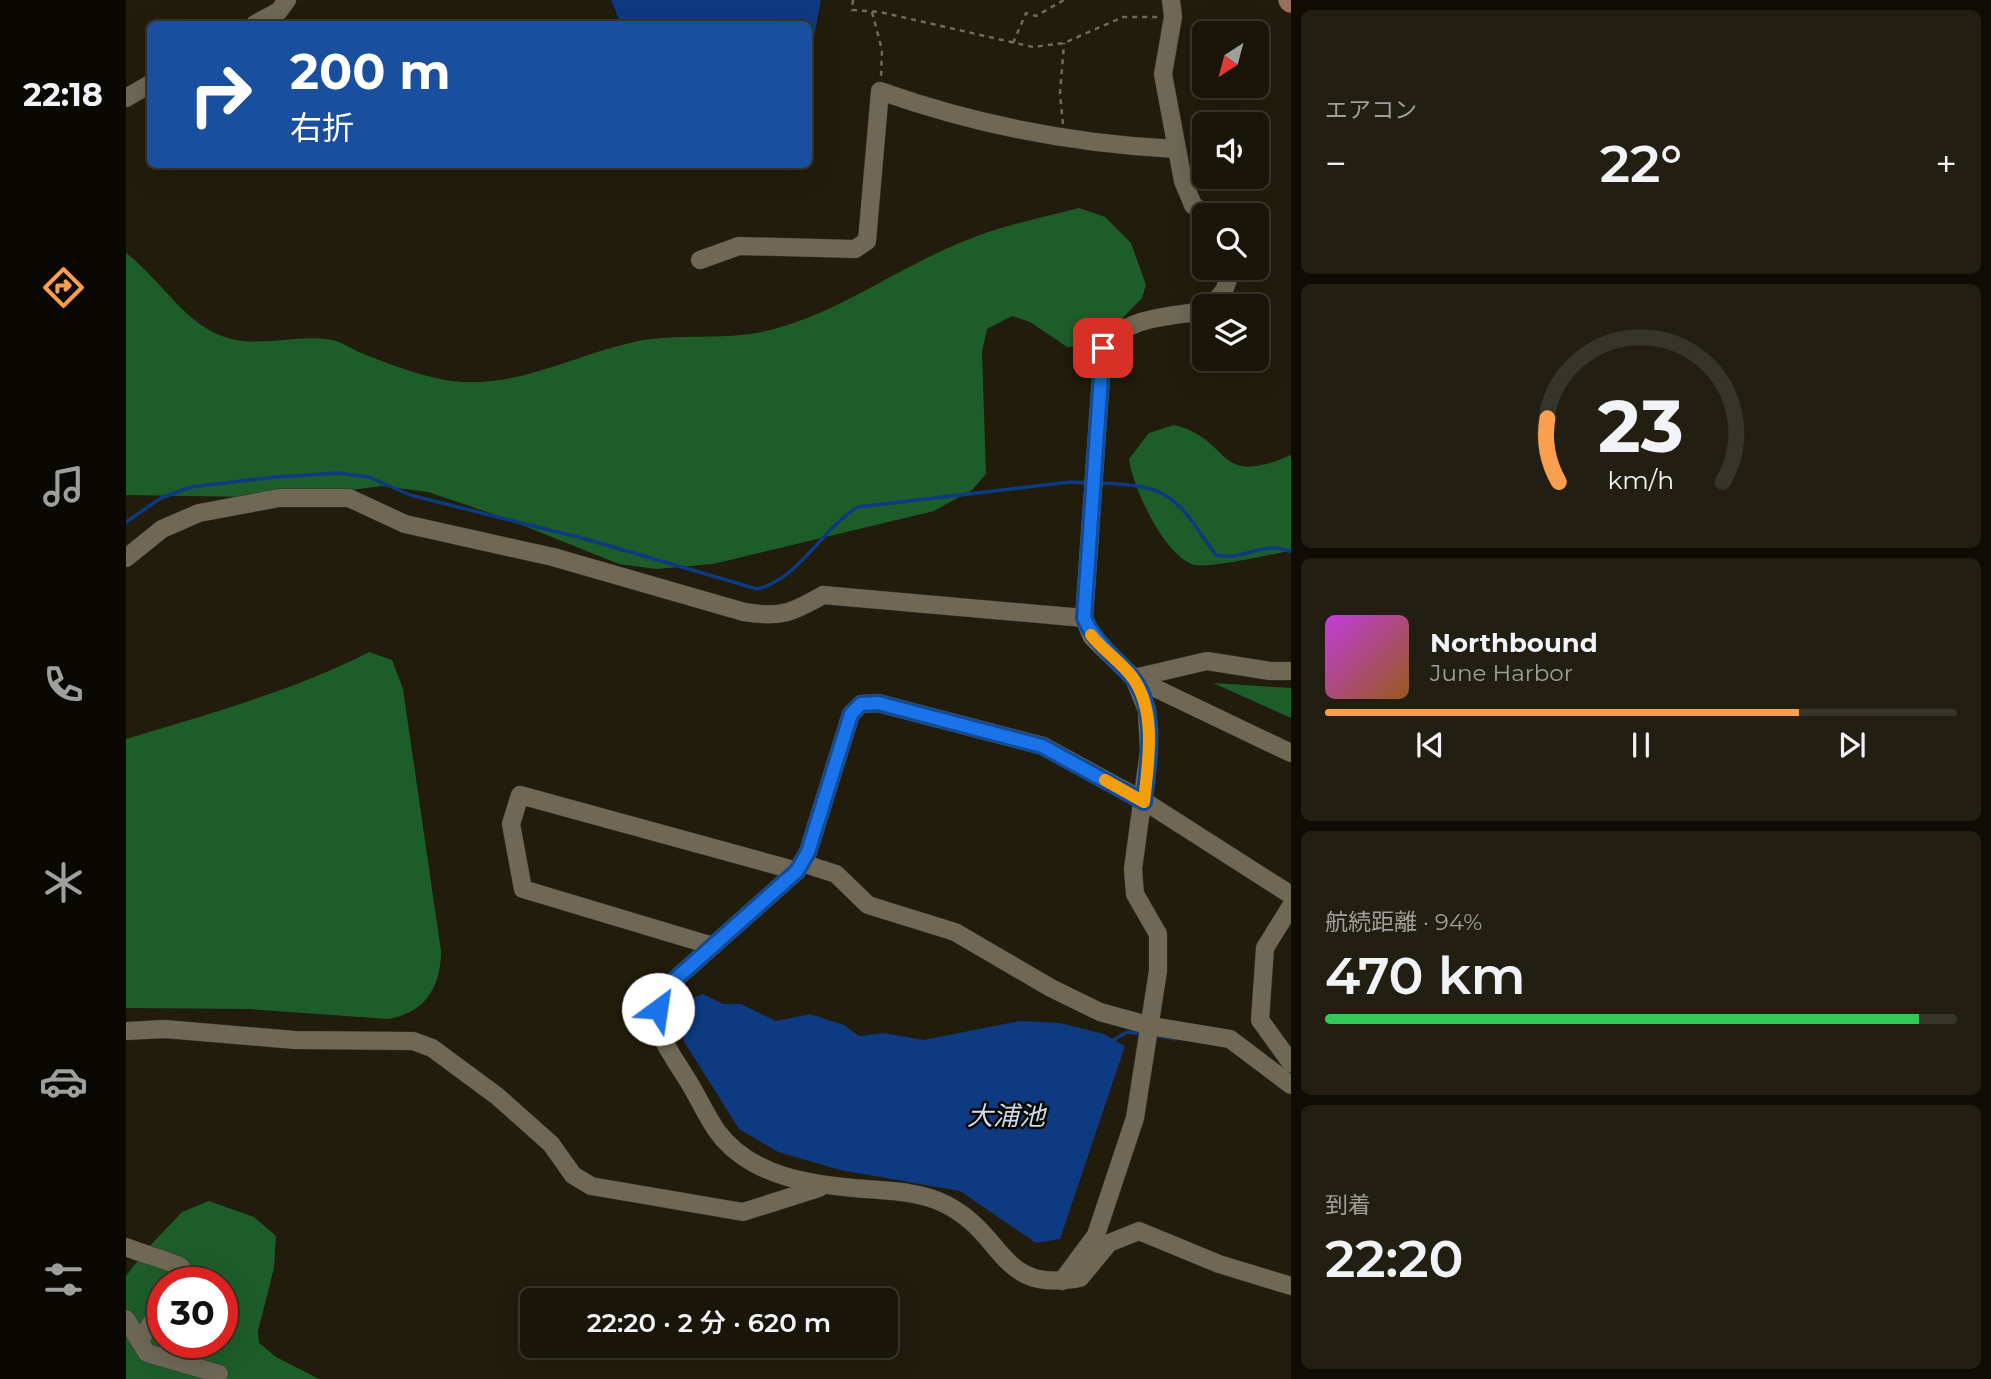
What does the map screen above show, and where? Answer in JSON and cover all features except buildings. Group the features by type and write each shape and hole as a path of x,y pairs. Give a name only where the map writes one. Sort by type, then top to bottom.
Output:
{"street":[{"path":"260,21 279,11 287,0"},
{"path":"1172,8 1163,74 1182,181 1192,203"},
{"path":"126,98 147,85"},
{"path":"699,260 740,246 855,248 867,241 880,91 1007,129 1111,146 1176,149"},
{"path":"1192,313 1134,322 1114,334 1103,348 1084,618 1092,637 1134,678 1291,753"},
{"path":"126,558 162,529 199,513 279,498 332,497 359,501 405,524 553,557 744,612 769,616 791,613 823,595 1084,618"},
{"path":"1134,678 1207,661 1270,671 1291,671"},
{"path":"1062,1281 1096,1235 1135,1118 1158,971 1158,934 1135,894 1133,869 1149,751 1147,710 1134,678"},
{"path":"1290,1284 1219,1264 1139,1231 1109,1243 1080,1278 1040,1282 1017,1272 970,1219 943,1203 910,1194 826,1186 785,1178 741,1154 718,1132 659,1034 658,1009 670,984 799,867 808,852 851,714 861,704 878,703 1042,746 1144,802 1291,895"},
{"path":"713,946 523,889 510,824 520,794 799,867 836,874 868,905 955,932 1051,988 1100,1012 1151,1026 1230,1039 1291,1085"},
{"path":"1291,906 1265,948 1260,1020 1291,1063"},
{"path":"126,1031 165,1029 295,1040 413,1041 432,1048 497,1096 551,1144 573,1175 591,1186 743,1212 826,1186"},
{"path":"126,1247 159,1261 172,1261 181,1267"},
{"path":"126,1319 147,1353 219,1374"},
{"path":"140,1340 147,1329"}],"path":[{"path":"853,0 852,10 872,11 1033,47 1064,43 1123,17 1172,8"},
{"path":"1013,43 1026,13 1036,16 1064,0"},
{"path":"872,11 882,50 880,91"},
{"path":"1064,43 1060,94 1064,138"}],"green space":[{"path":"1079,208 1105,217 1131,243 1146,285 1142,298 1093,345 1067,347 1030,322 1012,316 987,329 982,352 986,474 972,490 934,511 713,564 656,569 619,564 499,516 428,492 382,486 329,493 248,497 126,495 126,253 192,318 217,334 231,339 260,342 303,338 332,340 418,373 452,381 476,382 524,375 638,341 738,335 770,330 820,313 976,236"},
{"path":"1174,425 1206,440 1236,464 1249,467 1291,455 1291,551 1228,563 1195,565 1184,560 1172,549 1143,503 1129,459 1149,433"},
{"path":"369,652 392,660 403,689 441,951 438,976 428,996 412,1011 388,1019 248,1009 126,1008 126,739 280,690"},
{"path":"1213,683 1291,688 1291,718"},
{"path":"209,1201 254,1217 276,1236 274,1268 258,1331 259,1343 276,1357 319,1379 126,1379 126,1276 182,1212"}],"water":[{"path":"611,0 821,0 812,47 812,21 620,21"},
{"name":"大浦池","path":"703,994 723,1004 741,1004 776,1021 810,1014 844,1025 859,1036 884,1033 924,1040 1019,1021 1060,1023 1104,1034 1125,1046 1060,1239 1036,1243 960,1191 840,1170 778,1152 739,1129 683,1040 685,1017 676,999 687,1000"}],"waterway":[{"path":"126,522 161,498 191,487 338,473 369,477 410,495 589,540 757,589 786,575 845,516 858,507 1070,482 1089,483"},
{"path":"1101,483 1144,488 1171,499 1191,520 1216,555 1235,556 1272,548 1291,552"},
{"path":"1110,1042 1127,1032 1141,1034"},
{"path":"1152,1035 1176,1039"}],"slow traffic":[{"path":"1091,635 1134,678 1147,710 1149,751 1144,802 1105,780"}],"route":[{"path":"658,1009 670,984 797,871 808,852 851,714 861,704 878,703 1042,746 1144,802 1149,751 1147,710 1134,678 1092,637 1084,618 1104,370 1103,348"}]}
